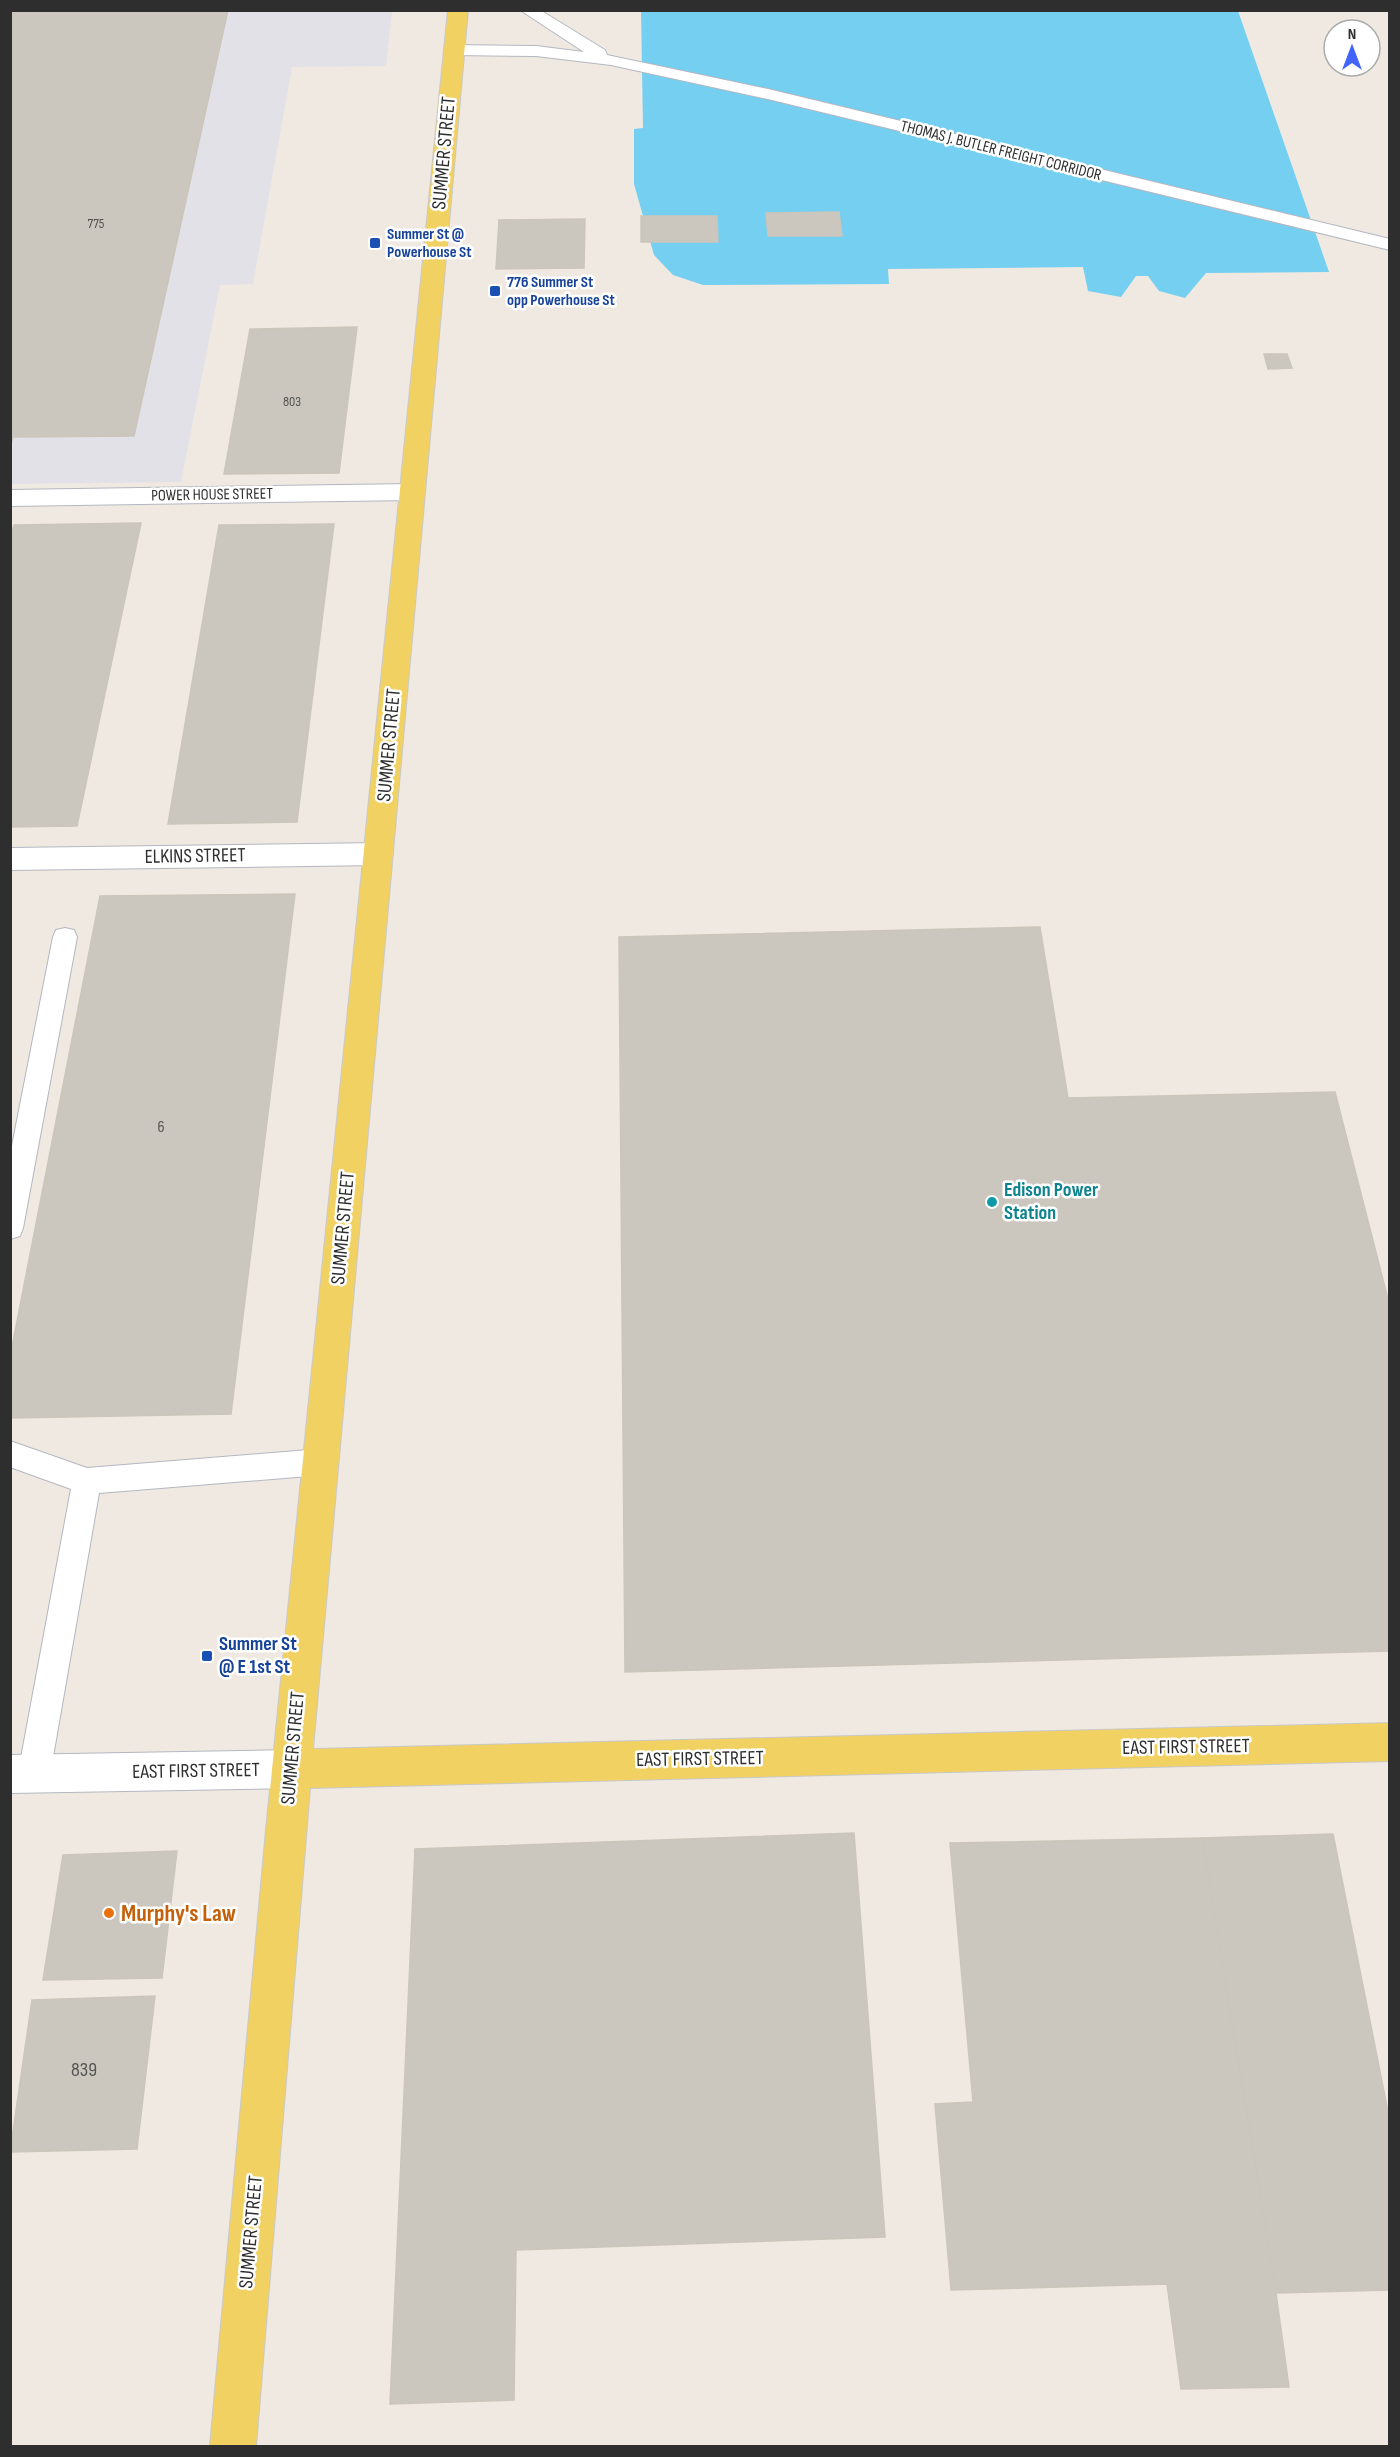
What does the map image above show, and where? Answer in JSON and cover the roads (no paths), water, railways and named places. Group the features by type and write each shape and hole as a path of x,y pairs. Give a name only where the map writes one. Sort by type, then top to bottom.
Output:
{"main road":[{"name":"SUMMER STREET","path":"233,2446 292,1769 458,10"},
{"name":"EAST FIRST STREET","path":"292,1769 1389,1742"}],"street":[{"name":"POWER HOUSE STREET","path":"10,498 413,492"},
{"name":"ELKINS STREET","path":"10,859 379,854"},
{"name":"EAST FIRST STREET","path":"22,1774 292,1769"}],"lane":[{"name":"THOMAS J. BUTLER FREIGHT CORRIDOR","path":"528,10 611,60"},
{"name":"THOMAS J. BUTLER FREIGHT CORRIDOR","path":"453,50 536,51 611,60 779,97 1389,245"},
{"path":"10,1228 65,937"},
{"path":"10,1454 87,1481 321,1462"},
{"path":"22,1774 87,1481"}],"water":[{"path":"641,11 1238,11 1329,272 1206,273 1185,298 1159,291 1148,276 1136,276 1121,297 1088,291 1083,267 888,269 889,284 703,285 673,275 654,255 634,184 634,129 643,128"}],"place":[{"name":"Summer St @ Powerhouse St","path":"375,243"},
{"name":"776 Summer St opp Powerhouse St","path":"495,291"},
{"name":"Edison Power Station","path":"992,1202"},
{"name":"Summer St @ E 1st St","path":"207,1656"},
{"name":"Murphy's Law","path":"109,1913"}]}
